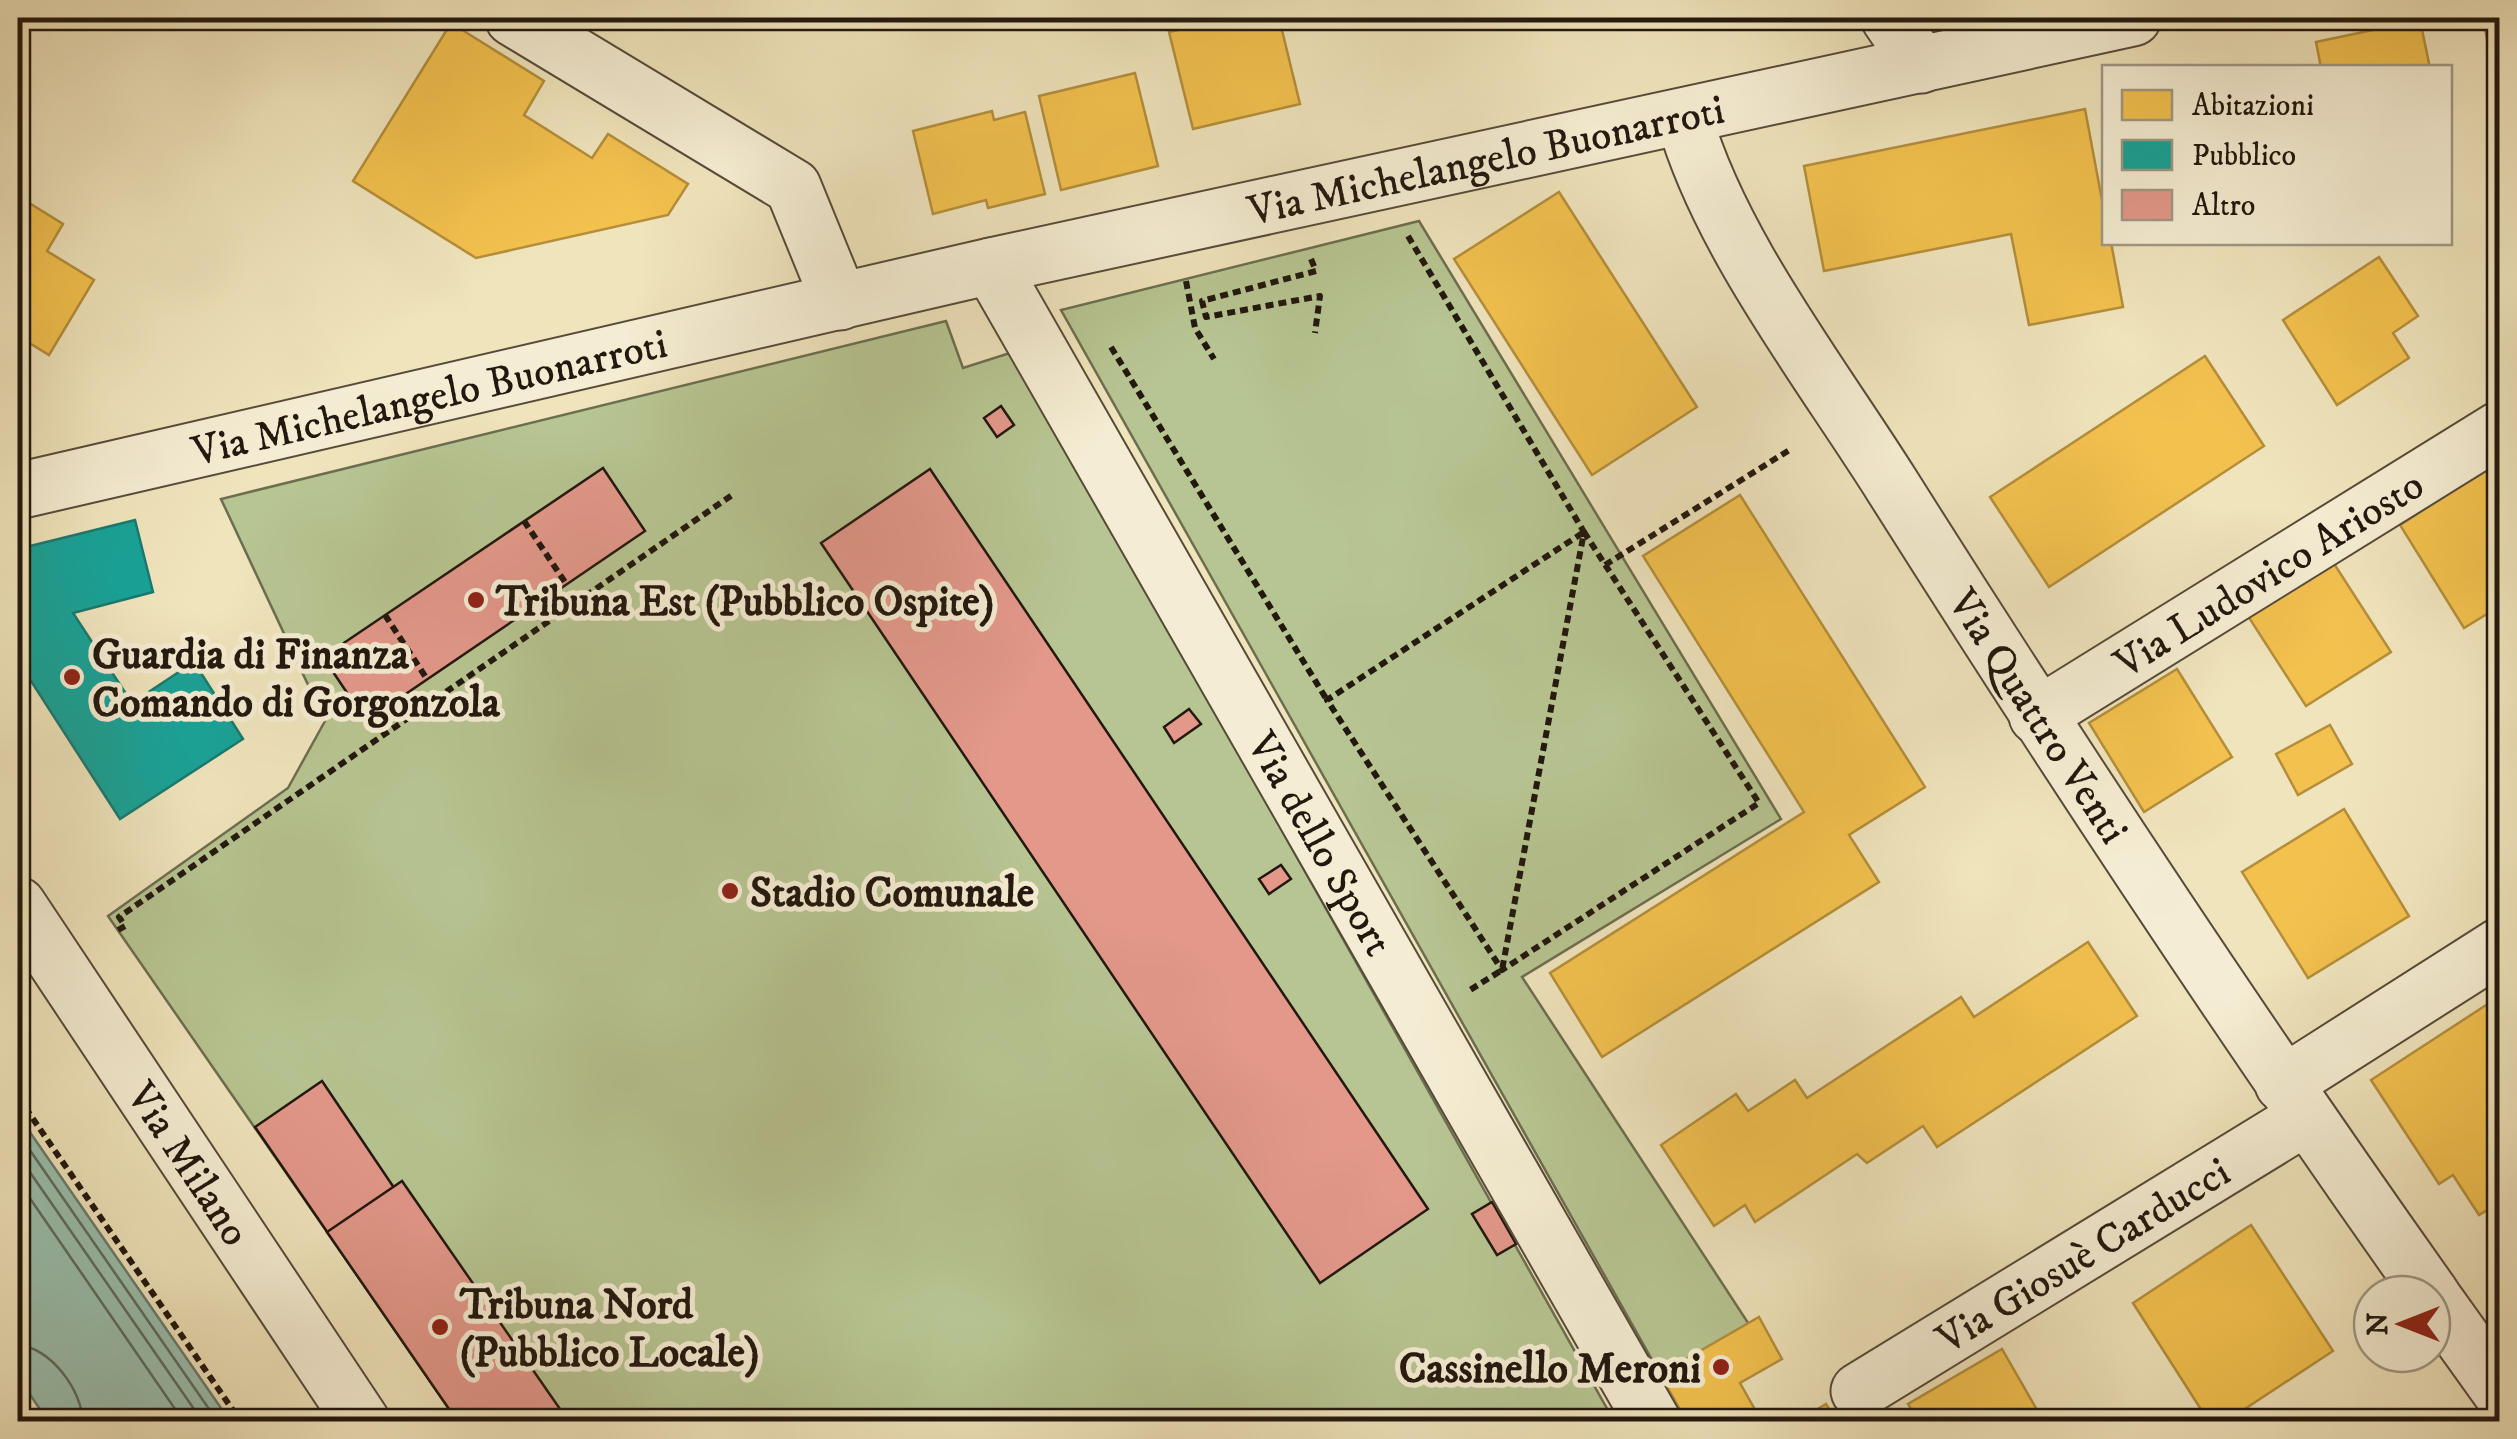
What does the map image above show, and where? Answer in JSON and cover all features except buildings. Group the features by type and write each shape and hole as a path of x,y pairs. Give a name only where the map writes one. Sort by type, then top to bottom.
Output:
{"street":[{"path":"513,18 793,187 840,302"},
{"path":"1888,18 1921,65"},
{"name":"Via Michelangelo Buonarroti","path":"18,491 991,266 2133,18"},
{"name":"Via Quattro Venti","path":"1684,117 1722,217 2038,716 2294,1101 2416,1274"},
{"name":"Via dello Sport","path":"991,266 1653,1422"},
{"name":"Via Ludovico Ariosto","path":"2038,716 2500,430"},
{"name":"Via Milano","path":"18,905 362,1422"},
{"name":"Via Giosuè Carducci","path":"1859,1392 2294,1101 2500,946"},
{"name":"Via Quattro Venti","path":"2452,1324 2500,1391"}],"path":[{"path":"1398,220 1584,532 1759,803 1423,1021"},
{"path":"1293,263 1312,259 1316,272 1202,301 1206,317 1320,296 1316,333"},
{"path":"1186,283 1194,328 1214,359"},
{"path":"1106,338 1327,700 1502,970"},
{"path":"1605,565 1790,449"},
{"path":"118,930 126,926 119,917 735,493"},
{"path":"524,521 567,584"},
{"path":"1327,700 1584,532"},
{"path":"1502,970 1584,532"},
{"path":"384,616 426,679"},
{"path":"18,1097 241,1422"}],"green space":[{"path":"1419,221 1781,819 1522,977 1754,1332 1664,1381 1061,310"},
{"name":"Stadio Comunale","path":"946,321 963,368 1013,352 1614,1421 458,1421 108,916 288,788 325,721 221,499"}],"water":[{"path":"18,1115 230,1421 48,1421 18,1377"}],"place":[{"name":"Tribuna Est (Pubblico Ospite)","path":"476,600"},
{"name":"Guardia di Finanza Comando di Gorgonzola","path":"72,677"},
{"name":"Stadio Comunale","path":"730,891"},
{"name":"Tribuna Nord (Pubblico Locale)","path":"440,1327"},
{"name":"Cassinello Meroni","path":"1721,1367"}]}
